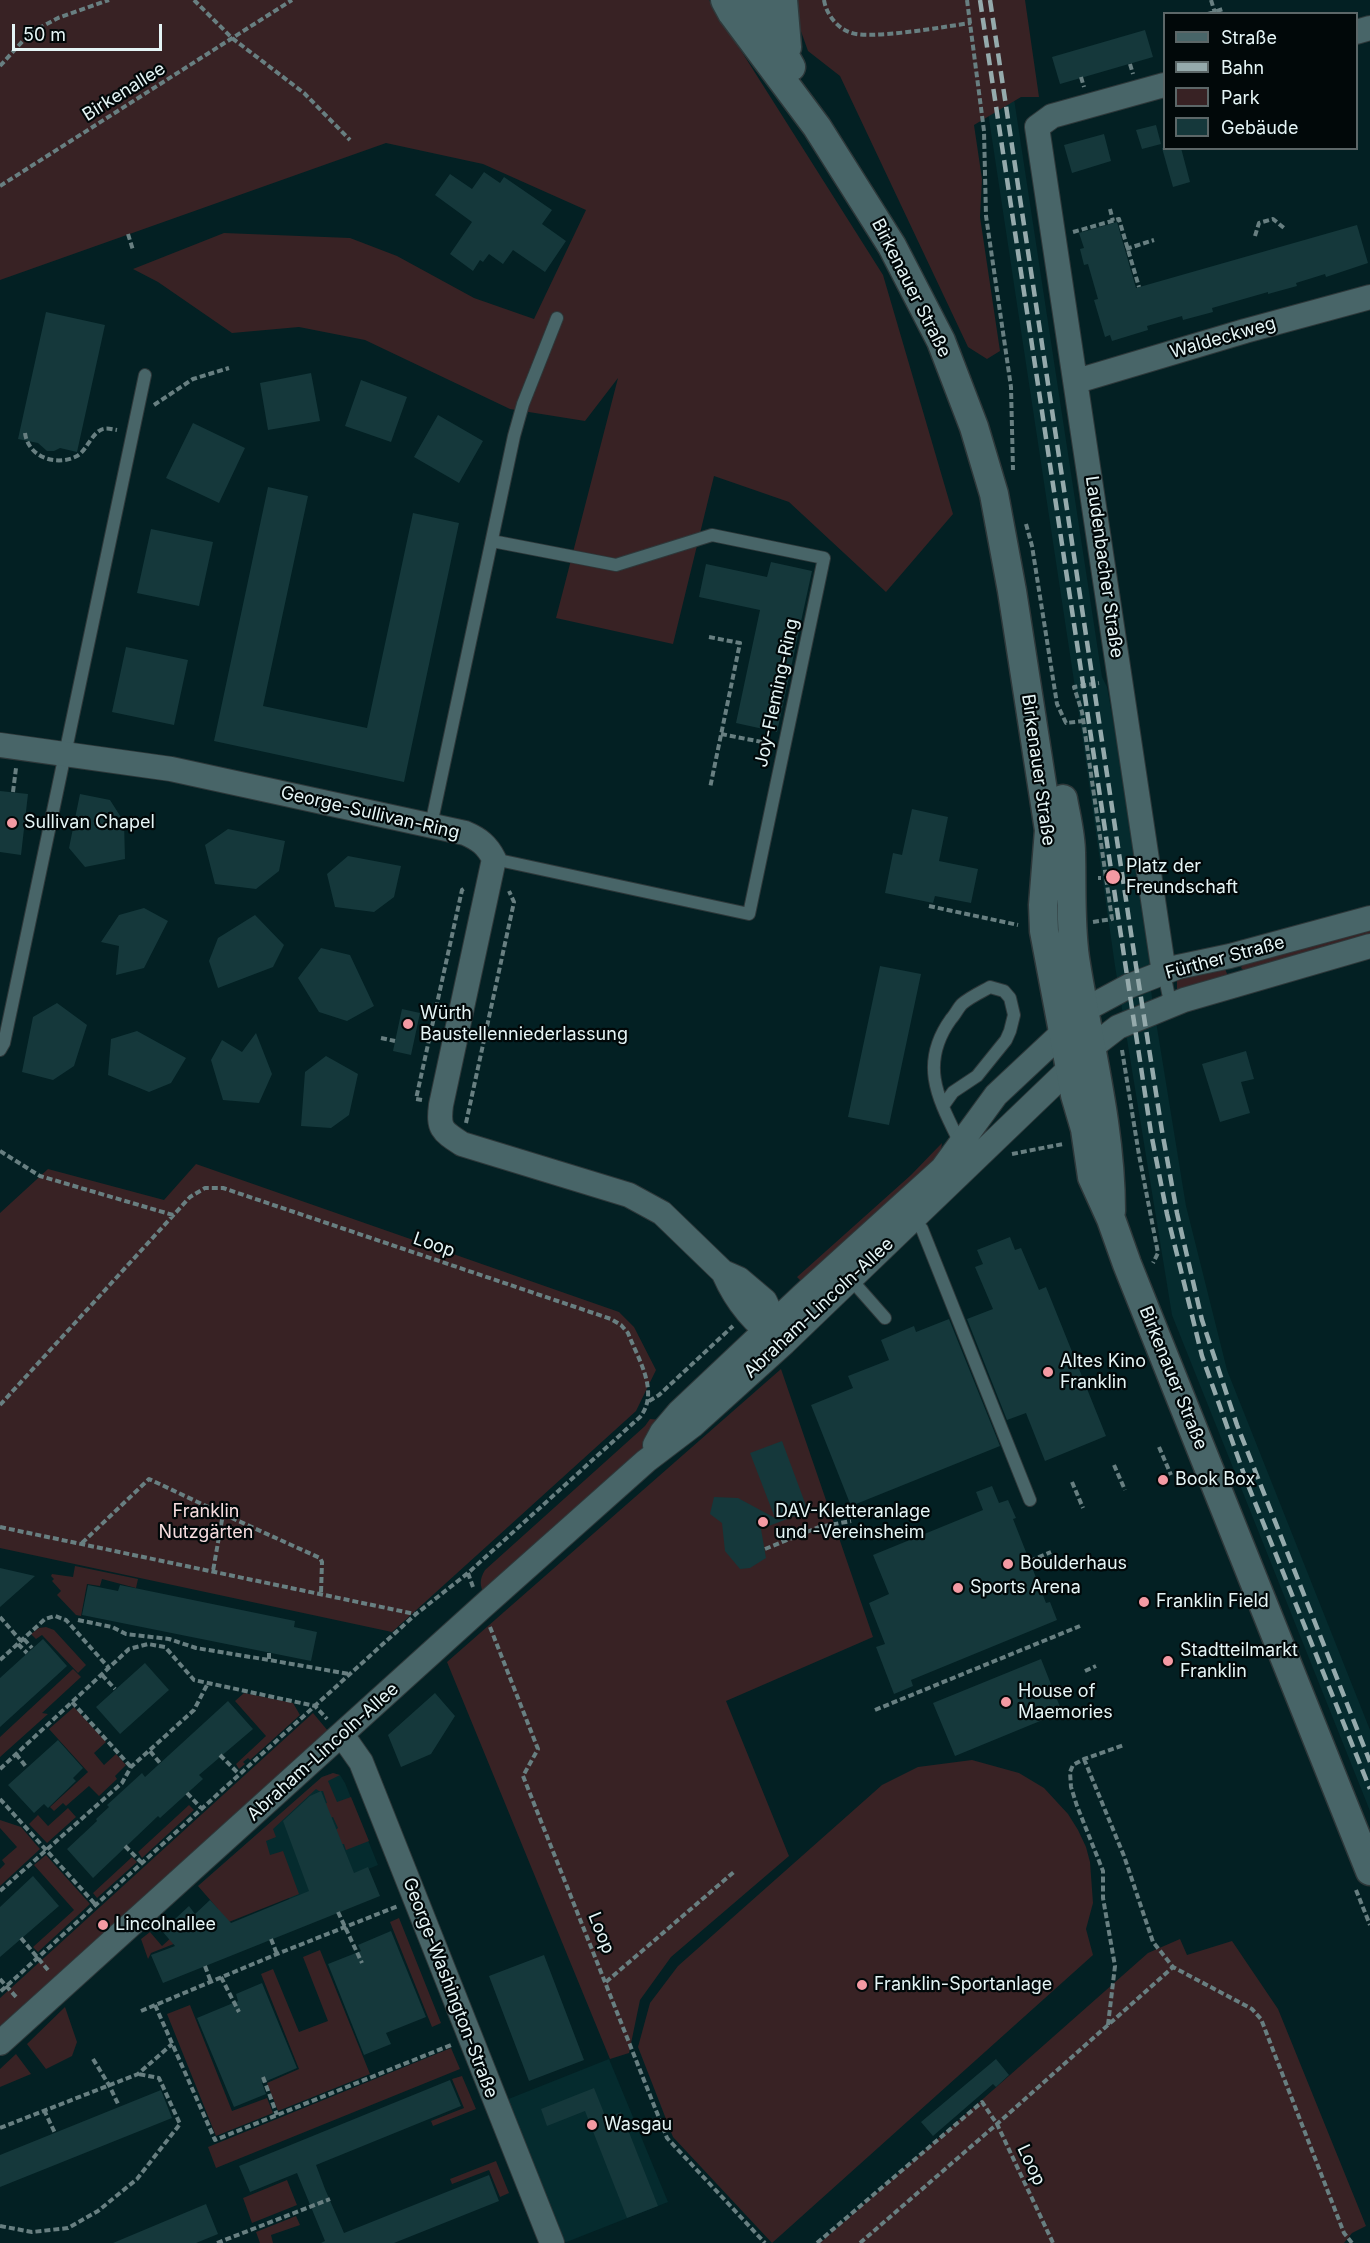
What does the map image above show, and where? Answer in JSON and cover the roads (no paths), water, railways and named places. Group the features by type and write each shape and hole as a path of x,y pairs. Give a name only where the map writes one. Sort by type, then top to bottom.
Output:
{"street":[{"name":"Birkenauer Straße","path":"725,0 732,13 817,127 882,229 941,341 974,427 1004,485 1028,579 1071,851 1070,904 1075,956 1111,1169 1112,1219"},
{"name":"Birkenauer Straße","path":"754,0 790,64 817,127"},
{"name":"Birkenauer Straße","path":"783,0 790,64"},
{"name":"Laudenbacher Straße","path":"1163,85 1052,116 1037,127 1077,381 1164,973"},
{"name":"Waldeckweg","path":"1077,381 1370,297"},
{"name":"Birkenauer Straße","path":"1004,485 1012,591 1049,830 1043,905 1044,931 1076,1102 1085,1129 1092,1177 1112,1219 1370,1871"},
{"name":"George-Sullivan-Ring","path":"0,746 171,769 431,825 465,833 480,840 489,849 494,859"},
{"path":"494,859 444,1093 439,1122 444,1133 462,1144 629,1195 662,1213 723,1272 739,1279 765,1301 769,1328"},
{"name":"Fürther Straße","path":"982,1152 1092,1047 1118,1027 1184,1000 1234,970 1370,918"},
{"name":"Fürther Straße","path":"982,1152 996,1095 1085,1011 1129,986 1178,967 1234,970 1370,946"},
{"name":"Abraham-Lincoln-Allee","path":"844,1271 942,1169 982,1152"},
{"name":"Abraham-Lincoln-Allee","path":"0,2043 482,1607 646,1461 692,1426 769,1328 913,1219 982,1152"},
{"name":"George-Washington-Straße","path":"342,1735 361,1762 552,2243"}],"lane":[{"path":"431,825 517,425 557,318"},
{"path":"0,1050 6,1032 145,375"},
{"name":"Joy-Fleming-Ring","path":"492,541 616,565 712,535 824,558 749,914 494,859"},
{"name":"Laudenbacher Straße","path":"1164,973 1171,1006"},
{"path":"943,1106 953,1092 977,1076 1006,1040 1014,1015 1010,998 1004,991 990,987 963,1004 940,1036 934,1059 935,1087 943,1106 982,1152"},
{"path":"913,1219 922,1229 1030,1500"},
{"path":"844,1271 885,1318"}],"railway":[{"path":"980,0 1151,1133 1167,1214 1202,1356 1246,1480 1370,1789"},
{"path":"990,0 1136,966 1177,1213 1202,1320 1237,1425 1370,1762"}],"place":[{"name":"Sullivan Chapel","path":"12,823"},
{"name":"Platz der Freundschaft","path":"1113,877"},
{"name":"Würth Baustellenniederlassung","path":"408,1024"},
{"name":"Altes Kino Franklin","path":"1048,1372"},
{"name":"Book Box","path":"1163,1480"},
{"name":"DAV-Kletteranlage und -Vereinsheim","path":"763,1522"},
{"name":"Boulderhaus","path":"1008,1564"},
{"name":"Sports Arena","path":"958,1588"},
{"name":"Franklin Field","path":"1144,1602"},
{"name":"Stadtteilmarkt Franklin","path":"1168,1661"},
{"name":"House of Maemories","path":"1006,1702"},
{"name":"Lincolnallee","path":"103,1925"},
{"name":"Franklin-Sportanlage","path":"862,1985"},
{"name":"Wasgau","path":"592,2125"}],"park label":[{"name":"Franklin Nutzgärten","path":"206,1522"}]}
